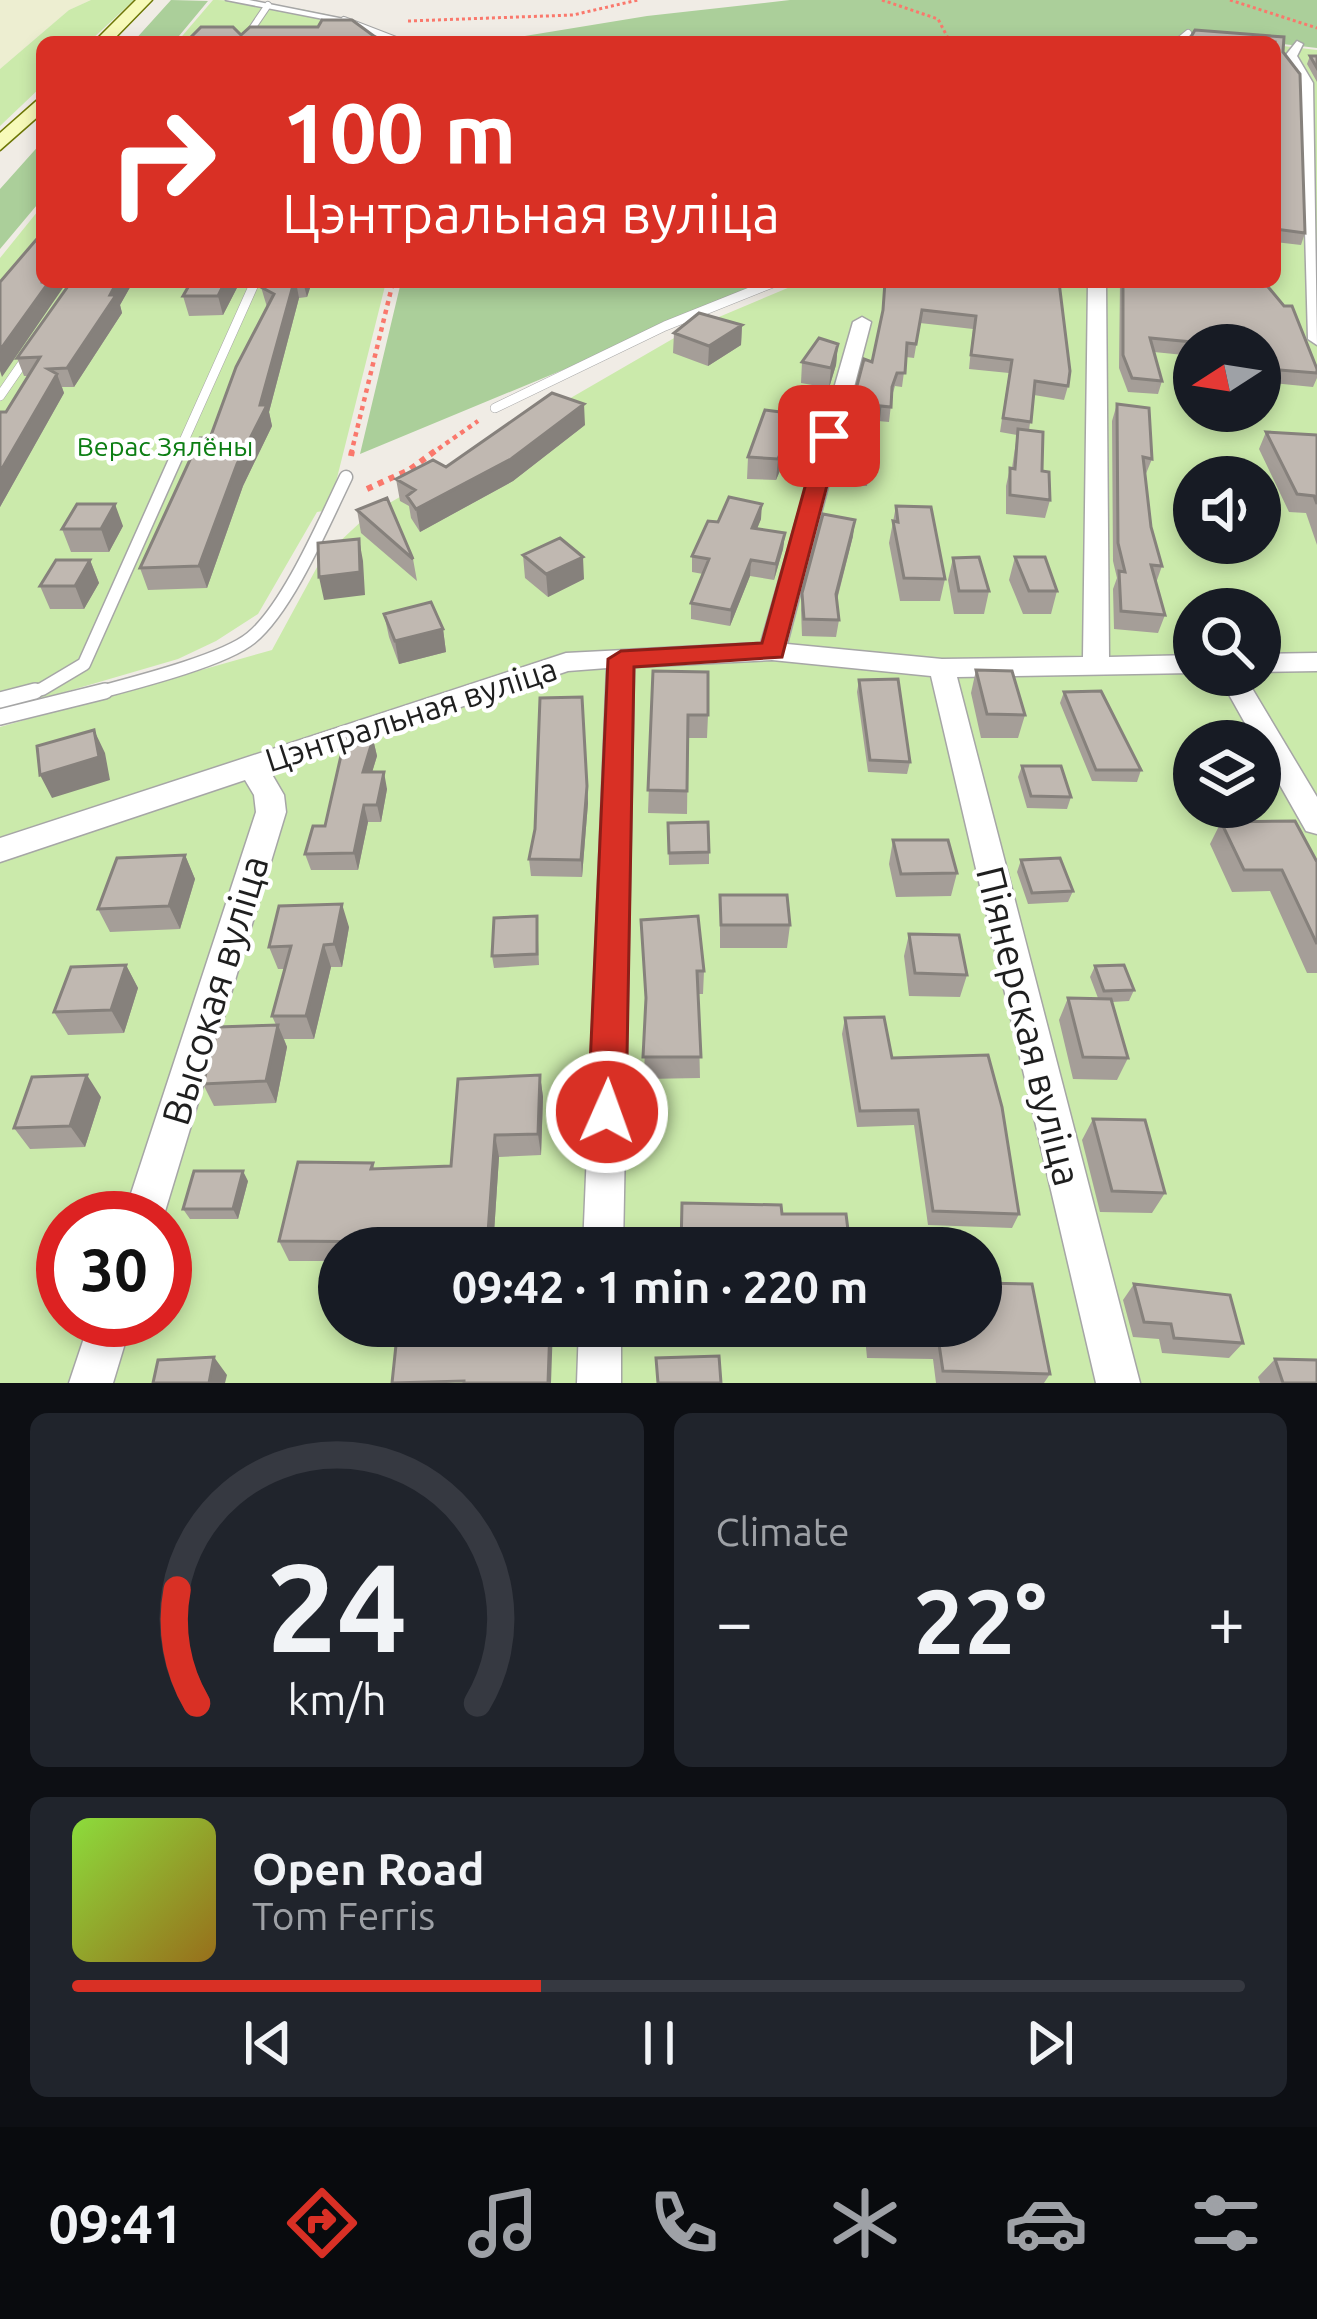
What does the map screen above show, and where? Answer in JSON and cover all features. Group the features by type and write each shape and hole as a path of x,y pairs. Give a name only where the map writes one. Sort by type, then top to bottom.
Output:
{"main road":[{"path":"108,36 145,0"},
{"path":"0,144 36,108"}],"street":[{"path":"230,0 344,20"},
{"path":"1297,44 1291,56 1307,82 1317,339"},
{"path":"1096,288 1096,667"},
{"path":"772,651 862,322"},
{"name":"Цэнтральная вуліца","path":"0,850 566,662 772,651 942,668 1173,665"},
{"path":"604,1227 621,659"},
{"path":"1281,663 1317,662"},
{"name":"Піянерская вуліца","path":"942,668 1118,1383"},
{"path":"1243,696 1317,823"},
{"name":"Высокая вуліца","path":"152,1191 271,812 269,795 251,765"},
{"path":"91,1383 102,1347"},
{"path":"599,1383 600,1347"}],"lane":[{"path":"247,36 268,5"},
{"path":"344,20 391,36"},
{"path":"1184,36 1187,33"},
{"path":"0,700 59,682 84,664 252,288"},
{"path":"495,408 665,326 760,288"},
{"path":"0,396 39,339"},
{"path":"0,717 156,679 251,638 297,577 346,477"}],"path":[{"path":"404,21 573,15 638,0"},
{"path":"882,0 938,19 947,36"},
{"path":"1230,0 1317,28"},
{"path":"346,477 392,288"},
{"path":"334,499 409,470 495,408"}],"green space":[{"path":"0,0 91,0 69,10 0,69"},
{"path":"91,0 134,0 95,36 39,36 69,10"},
{"path":"171,0 208,1 179,36 138,36"},
{"path":"213,0 310,11 391,36 182,36"},
{"path":"790,0 1317,0 1317,48 1281,44 1281,36 1188,33 525,36"},
{"path":"36,38 36,92 0,126 0,69"},
{"path":"1281,46 1317,50 1317,1383 0,1383 0,727 272,650 322,558 367,516 688,330 788,288 1281,288"},
{"path":"36,149 36,206 0,249 0,189"},
{"name":"Верас Зялёны","path":"36,213 36,288 384,288 329,510 317,512 258,614 178,659 0,711 0,258"},
{"path":"400,288 761,288 360,454"}],"building":[{"path":"322,20 352,20 374,36 192,36 201,27 233,27 241,35 250,27 318,27"},
{"path":"1195,30 1271,36 1192,36"},
{"path":"1281,37 1283,52 1300,74 1305,233 1281,230"},
{"path":"36,240 36,288 45,288 0,350 0,282"},
{"path":"67,288 114,288 110,295 116,295 67,368 48,369 57,374 0,472 0,412 6,412 40,357 17,358"},
{"path":"188,288 222,288 218,296 183,296"},
{"path":"263,288 292,288 260,405 267,405 237,464 199,566 140,568 200,438 210,438 236,367 274,294"},
{"path":"885,288 1060,288 1068,386 1035,381 1031,422 1003,418 1012,360 971,355 976,316 922,310 916,344 907,343 905,373 897,373 892,387 891,407 880,406 877,431 868,430 869,471 835,469 864,359 872,362"},
{"path":"1123,288 1269,288 1284,306 1292,306 1317,369 1317,373 1281,370 1281,324 1173,324 1173,340 1150,338 1162,381 1132,378 1123,355"},
{"path":"699,313 742,325 709,346 674,333"},
{"path":"819,338 838,344 831,368 802,362"},
{"path":"552,393 584,404 511,459 416,509 407,496 415,490 396,479 433,460 446,467"},
{"path":"1117,404 1149,408 1152,459 1143,457 1151,527 1162,566 1151,565 1165,615 1121,611 1119,571 1125,572 1118,543"},
{"path":"765,410 796,414 778,459 748,457"},
{"path":"1018,429 1043,432 1042,471 1049,472 1050,500 1010,495"},
{"path":"1266,432 1317,435 1317,504 1314,496 1297,494"},
{"path":"729,497 762,504 752,528 785,533 776,564 751,560 731,610 691,603 709,559 692,556 708,521 718,522"},
{"path":"387,498 413,559 357,510"},
{"path":"77,504 115,504 101,529 62,529"},
{"path":"896,506 931,507 945,579 904,578 893,521 898,522"},
{"path":"823,514 855,520 836,594 839,620 804,619 802,593"},
{"path":"560,538 583,557 546,574 523,555"},
{"path":"359,539 360,572 319,577 318,543"},
{"path":"979,557 989,591 959,591 953,558"},
{"path":"1015,557 1045,557 1057,591 1029,591"},
{"path":"56,560 90,560 75,586 40,586"},
{"path":"431,602 443,629 395,641 384,614"},
{"path":"976,670 1012,671 1025,715 987,714"},
{"path":"653,671 708,672 708,715 688,715 687,791 648,790"},
{"path":"898,679 910,762 870,760 859,680"},
{"path":"1101,691 1141,770 1096,770 1064,692"},
{"path":"582,697 587,786 581,860 529,859 535,829 540,698"},
{"path":"94,730 99,757 40,775 37,746"},
{"path":"345,738 373,739 363,772 384,772 377,805 364,805 354,853 305,854 313,826 325,826"},
{"path":"1022,766 1061,766 1071,797 1031,796"},
{"path":"1281,821 1295,821 1317,862 1317,944 1282,870 1244,870 1224,828 1281,828"},
{"path":"708,822 709,852 669,853 668,823"},
{"path":"893,840 948,840 957,873 901,874"},
{"path":"185,855 169,906 98,909 117,858"},
{"path":"1060,858 1073,891 1032,893 1021,860"},
{"path":"720,895 787,895 790,925 721,925"},
{"path":"342,904 334,944 324,945 306,1016 272,1016 291,946 269,947 279,906"},
{"path":"537,916 537,954 492,956 494,918"},
{"path":"698,916 704,971 697,971 701,1057 643,1057 646,998 641,920"},
{"path":"909,934 959,935 967,975 915,973"},
{"path":"126,965 111,1010 54,1012 71,967"},
{"path":"1124,965 1134,990 1104,991 1095,966"},
{"path":"1068,998 1111,999 1128,1058 1083,1057"},
{"path":"884,1017 892,1058 988,1055 1002,1107 1019,1214 933,1211 918,1110 860,1111 845,1018"},
{"path":"278,1025 266,1081 203,1084 218,1027"},
{"path":"87,1075 70,1126 14,1128 32,1077"},
{"path":"540,1075 538,1134 495,1135 488,1227 318,1227 318,1241 279,1241 298,1162 373,1163 371,1169 451,1166 458,1079"},
{"path":"1093,1119 1145,1120 1165,1193 1112,1191"},
{"path":"194,1171 243,1171 233,1209 192,1209 192,1191 188,1191"},
{"path":"682,1203 781,1205 782,1214 846,1214 848,1227 681,1227"},
{"path":"1002,1283 1032,1284 1050,1374 943,1371 939,1347 1002,1347"},
{"path":"1134,1284 1230,1295 1243,1343 1174,1338 1171,1324 1144,1322"},
{"path":"396,1347 549,1347 548,1383 392,1383"},
{"path":"719,1356 721,1383 658,1383 656,1358"},
{"path":"214,1357 209,1383 153,1383 158,1360"},
{"path":"1275,1359 1317,1360 1317,1383 1283,1383"}],"route":[{"path":"607,1112 621,659 772,651 829,436"}]}
